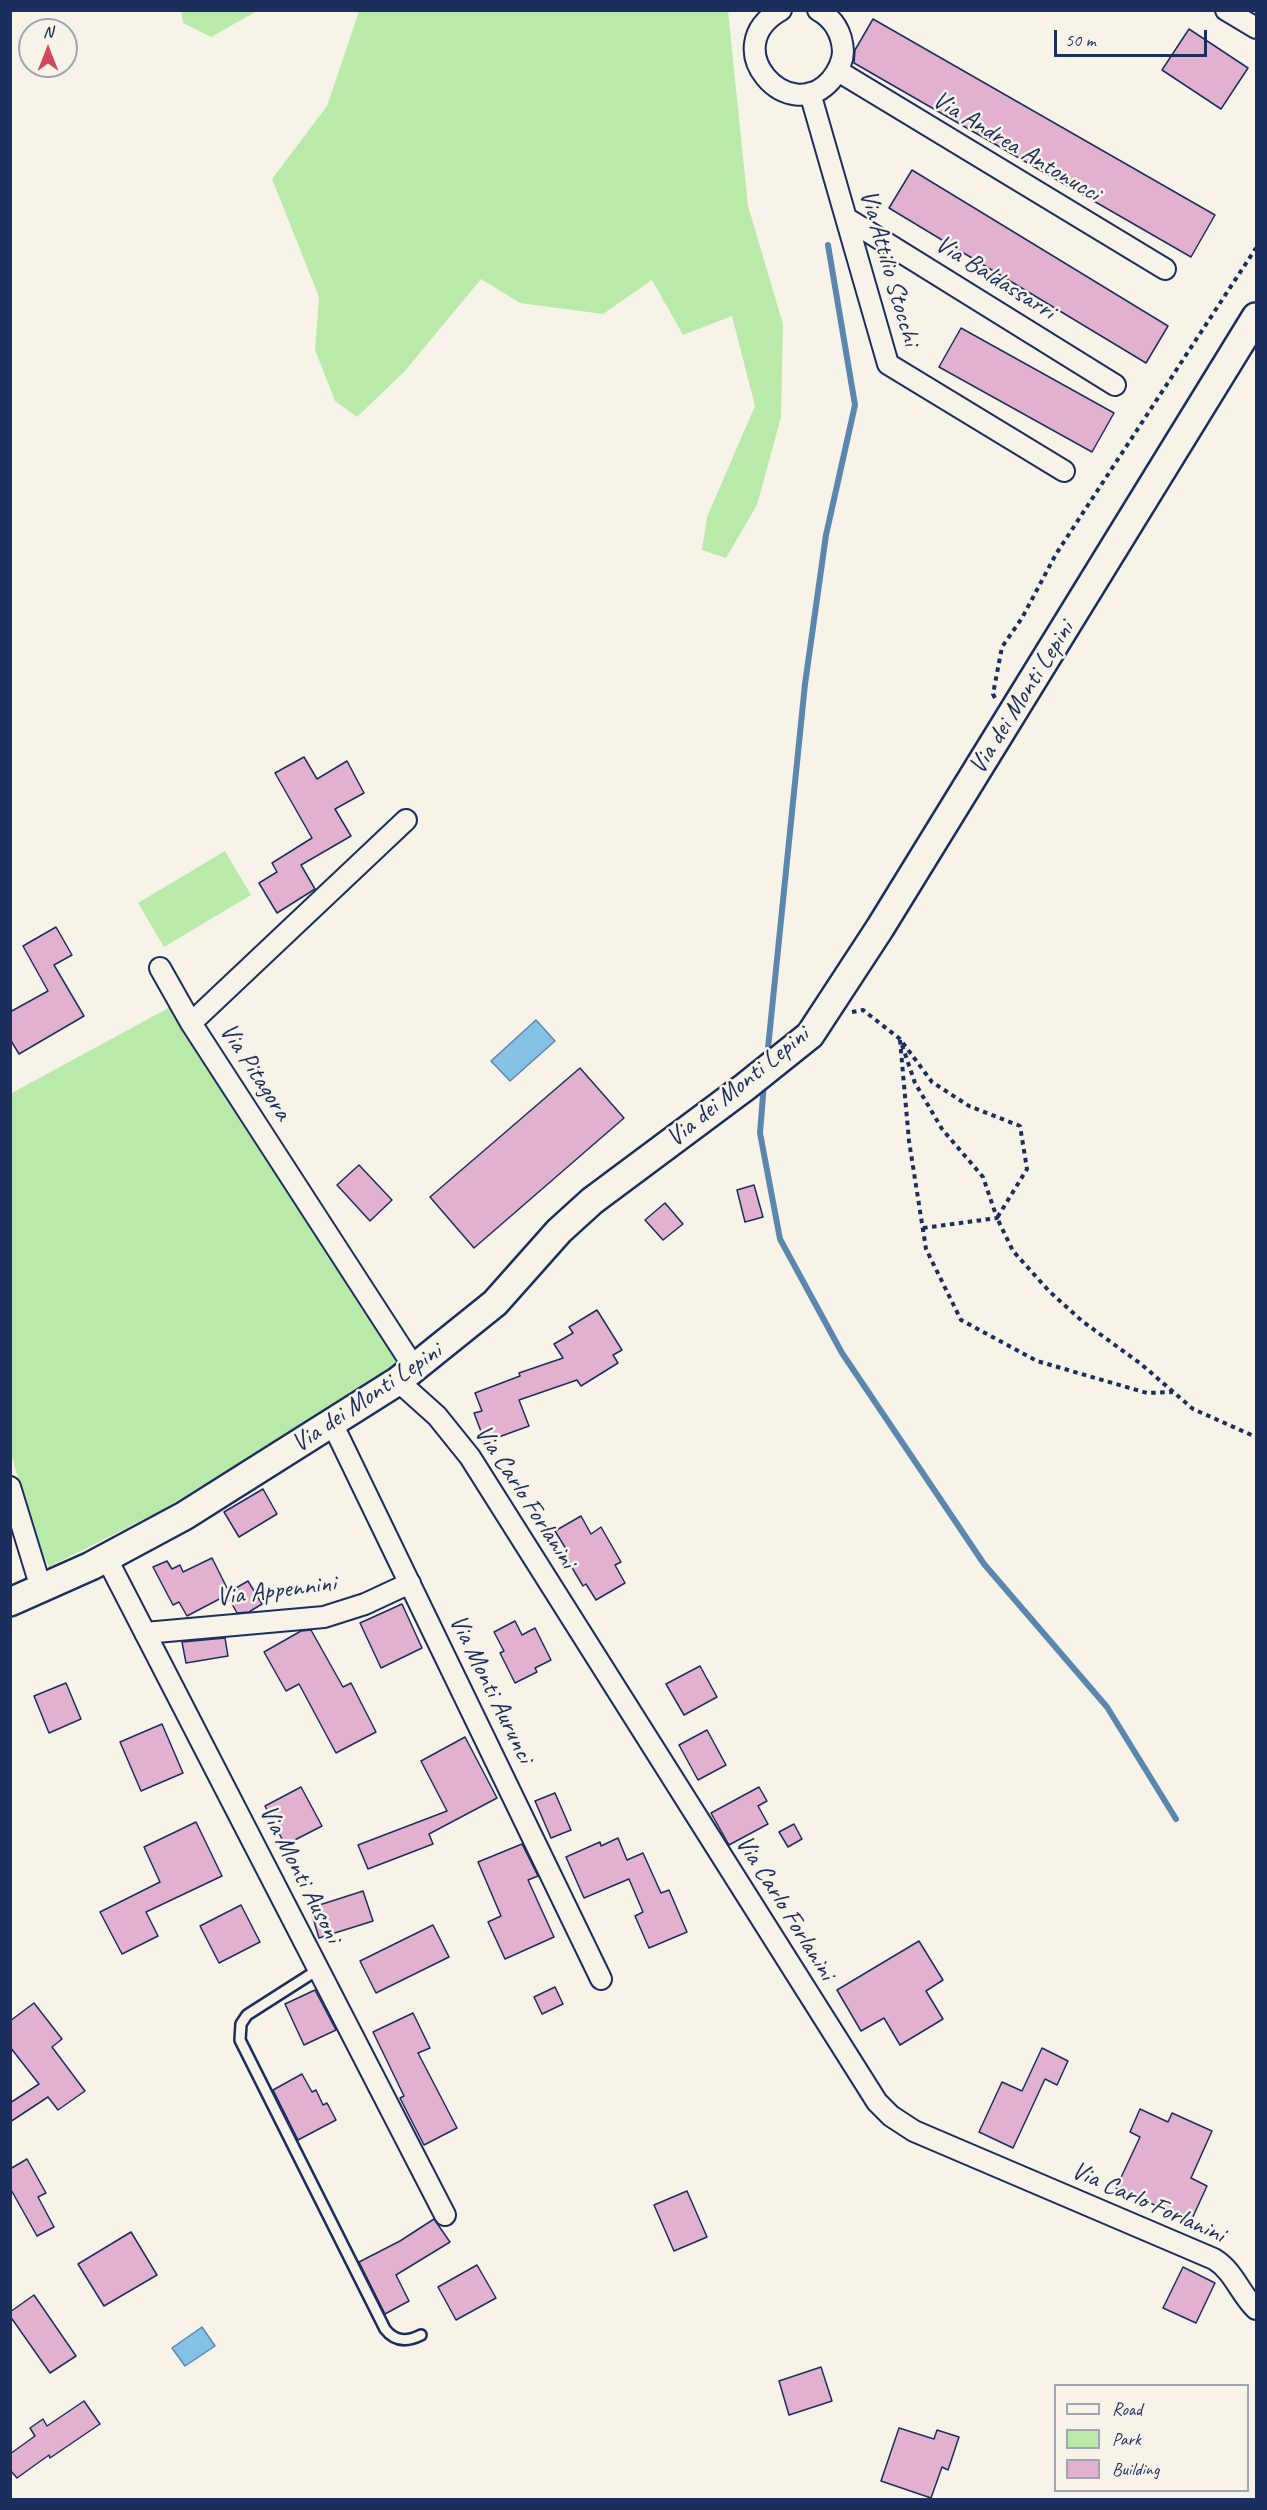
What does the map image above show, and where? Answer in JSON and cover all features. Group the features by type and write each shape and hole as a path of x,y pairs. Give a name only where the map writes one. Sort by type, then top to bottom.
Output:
{"street":[{"path":"781,10 771,16 761,27 757,38 757,64 773,86 787,93 810,93 826,86 838,71 843,57 843,42 838,28 818,10"},
{"path":"1226,10 1257,28"},
{"name":"Via Andrea Antonucci","path":"838,71 1165,269"},
{"name":"Via Attilio Stocchi","path":"810,93 888,364 1064,471"},
{"name":"Via Baldassarri","path":"846,218 1115,385"},
{"name":"Via dei Monti Lepini","path":"10,1602 107,1558 184,1516 407,1375 495,1303 573,1217 810,1035 880,928 1257,317"},
{"name":"Via Pitagora","path":"406,820 191,1023 407,1375"},
{"path":"160,968 191,1023"},
{"name":"Via Carlo Forlanini","path":"407,1375 470,1457 867,2089 884,2109 914,2131 1214,2259 1229,2272 1257,2309"},
{"name":"Via Monti Aurunci","path":"332,1423 601,1979"},
{"path":"10,1487 41,1588"},
{"name":"Via Monti Ausoni","path":"107,1558 445,2215"},
{"name":"Via Appennini","path":"145,1633 324,1617 365,1604 410,1583"}],"lane":[{"path":"319,1970 247,2014 241,2024 240,2040 385,2329 392,2336 402,2340 421,2335"}],"path":[{"path":"1006,723 993,694 1002,648 1022,618 1056,554 1257,248"},
{"path":"821,1017 863,1010 900,1039 932,1082 969,1106 1020,1126 1027,1169 998,1218"},
{"path":"900,1039 915,1083 942,1129 983,1177 1013,1251 1049,1291 1082,1321 1141,1364 1193,1409 1257,1437"},
{"path":"900,1039 909,1141 926,1249 961,1320 1037,1361 1147,1393 1173,1392"},
{"path":"923,1228 998,1218"}],"green space":[{"path":"181,10 257,11 211,37 183,23"},
{"path":"359,11 728,11 748,206 783,324 781,417 757,505 726,558 702,550 707,517 755,406 732,316 683,335 652,280 603,314 520,303 481,279 404,372 357,417 335,401 315,350 319,297 272,179 327,106"},
{"path":"225,851 251,895 164,947 138,903"},
{"path":"172,1006 400,1363 164,1509 49,1567 37,1542 11,1454 10,1094"}],"water":[{"path":"536,1020 555,1041 510,1081 491,1061"},
{"path":"202,2327 215,2346 185,2366 172,2348"}],"building":[{"path":"873,19 1215,215 1191,257 854,63 855,50"},
{"path":"1189,29 1248,68 1221,109 1162,70"},
{"path":"912,170 1168,326 1146,363 889,208"},
{"path":"961,328 1114,413 1092,452 939,367"},
{"path":"304,757 317,779 347,761 364,793 335,809 351,836 301,865 315,889 277,913 259,883 277,872 272,863 312,838 275,773"},
{"path":"56,927 72,955 54,965 84,1016 19,1054 10,1039 10,1012 48,991 23,946"},
{"path":"580,1068 624,1118 474,1248 430,1197"},
{"path":"359,1165 392,1200 370,1221 337,1185"},
{"path":"754,1185 763,1217 745,1222 737,1190"},
{"path":"665,1203 683,1224 663,1240 645,1220"},
{"path":"597,1310 622,1350 613,1355 618,1363 581,1386 577,1380 519,1400 529,1426 485,1442 474,1413 482,1411 475,1393 520,1376 519,1373 563,1358 554,1344 573,1333 569,1327"},
{"path":"263,1489 277,1514 239,1537 224,1512"},
{"path":"581,1516 591,1534 601,1527 621,1562 615,1565 625,1583 596,1600 586,1584 583,1586 562,1551 566,1549 555,1531"},
{"path":"212,1558 229,1592 248,1581 262,1604 249,1612 237,1613 227,1595 187,1616 179,1602 173,1605 153,1567 167,1561 172,1569 180,1565 183,1572"},
{"path":"402,1604 422,1648 381,1668 360,1623"},
{"path":"515,1621 522,1635 535,1628 551,1660 535,1668 537,1672 515,1683 500,1653 504,1651 494,1632"},
{"path":"311,1630 343,1687 351,1683 376,1732 336,1753 299,1684 286,1691 264,1652 301,1631"},
{"path":"225,1638 228,1656 186,1663 182,1642"},
{"path":"700,1666 717,1697 684,1715 666,1684"},
{"path":"66,1683 81,1719 49,1733 34,1696"},
{"path":"162,1724 183,1773 141,1791 120,1742"},
{"path":"707,1730 726,1765 698,1780 679,1745"},
{"path":"465,1737 497,1798 429,1834 433,1844 368,1869 358,1845 447,1811 421,1761"},
{"path":"301,1787 322,1826 285,1845 265,1806"},
{"path":"759,1787 767,1801 758,1806 768,1824 729,1845 711,1813"},
{"path":"555,1793 571,1830 551,1838 535,1801"},
{"path":"196,1822 222,1876 146,1912 158,1936 122,1954 100,1912 160,1882 144,1847"},
{"path":"794,1824 802,1839 788,1847 779,1832"},
{"path":"618,1838 627,1860 643,1853 661,1893 669,1890 687,1932 649,1948 635,1916 643,1912 629,1879 584,1898 566,1857 600,1842 601,1846"},
{"path":"522,1844 538,1876 528,1880 554,1937 505,1959 488,1922 501,1916 478,1862"},
{"path":"363,1891 373,1921 319,1938 310,1908"},
{"path":"241,1905 260,1942 219,1963 200,1926"},
{"path":"433,1925 449,1957 376,1993 360,1961"},
{"path":"919,1941 943,1980 926,1991 943,2019 900,2045 884,2018 861,2031 837,1990"},
{"path":"555,1987 563,2004 542,2014 534,1997"},
{"path":"315,1990 336,2030 304,2045 285,2004"},
{"path":"34,2003 62,2039 52,2047 85,2091 58,2110 48,2097 10,2122 10,2103 39,2084 10,2047 10,2021"},
{"path":"413,2013 430,2048 418,2053 457,2128 424,2145 400,2098 404,2096 373,2032"},
{"path":"1042,2048 1068,2061 1057,2085 1045,2079 1013,2148 979,2132 1002,2082 1022,2091"},
{"path":"302,2074 312,2092 316,2090 323,2105 327,2103 336,2120 298,2140 273,2090"},
{"path":"1140,2109 1168,2122 1172,2113 1212,2131 1191,2178 1207,2186 1191,2221 1116,2188 1140,2137 1130,2132"},
{"path":"27,2159 46,2193 38,2197 54,2227 37,2236 10,2188 10,2169"},
{"path":"687,2191 707,2237 674,2251 654,2205"},
{"path":"434,2219 450,2242 396,2275 409,2301 385,2314 359,2262 400,2241"},
{"path":"131,2232 157,2275 104,2306 78,2264"},
{"path":"477,2265 496,2298 456,2320 438,2287"},
{"path":"1183,2267 1215,2283 1196,2323 1163,2308"},
{"path":"34,2295 76,2356 50,2373 10,2316 10,2312"},
{"path":"821,2367 832,2401 789,2415 779,2381"},
{"path":"84,2401 100,2424 50,2458 49,2455 17,2478 10,2470 10,2454 35,2436 30,2428 43,2419 47,2426"},
{"path":"899,2428 934,2439 937,2430 959,2437 948,2470 942,2467 931,2498 881,2481"}],"waterway":[{"path":"767,1058 805,684 826,535 855,405 828,245"},
{"path":"764,1083 760,1133 780,1239 842,1353 984,1564 1107,1707 1176,1819"}]}
